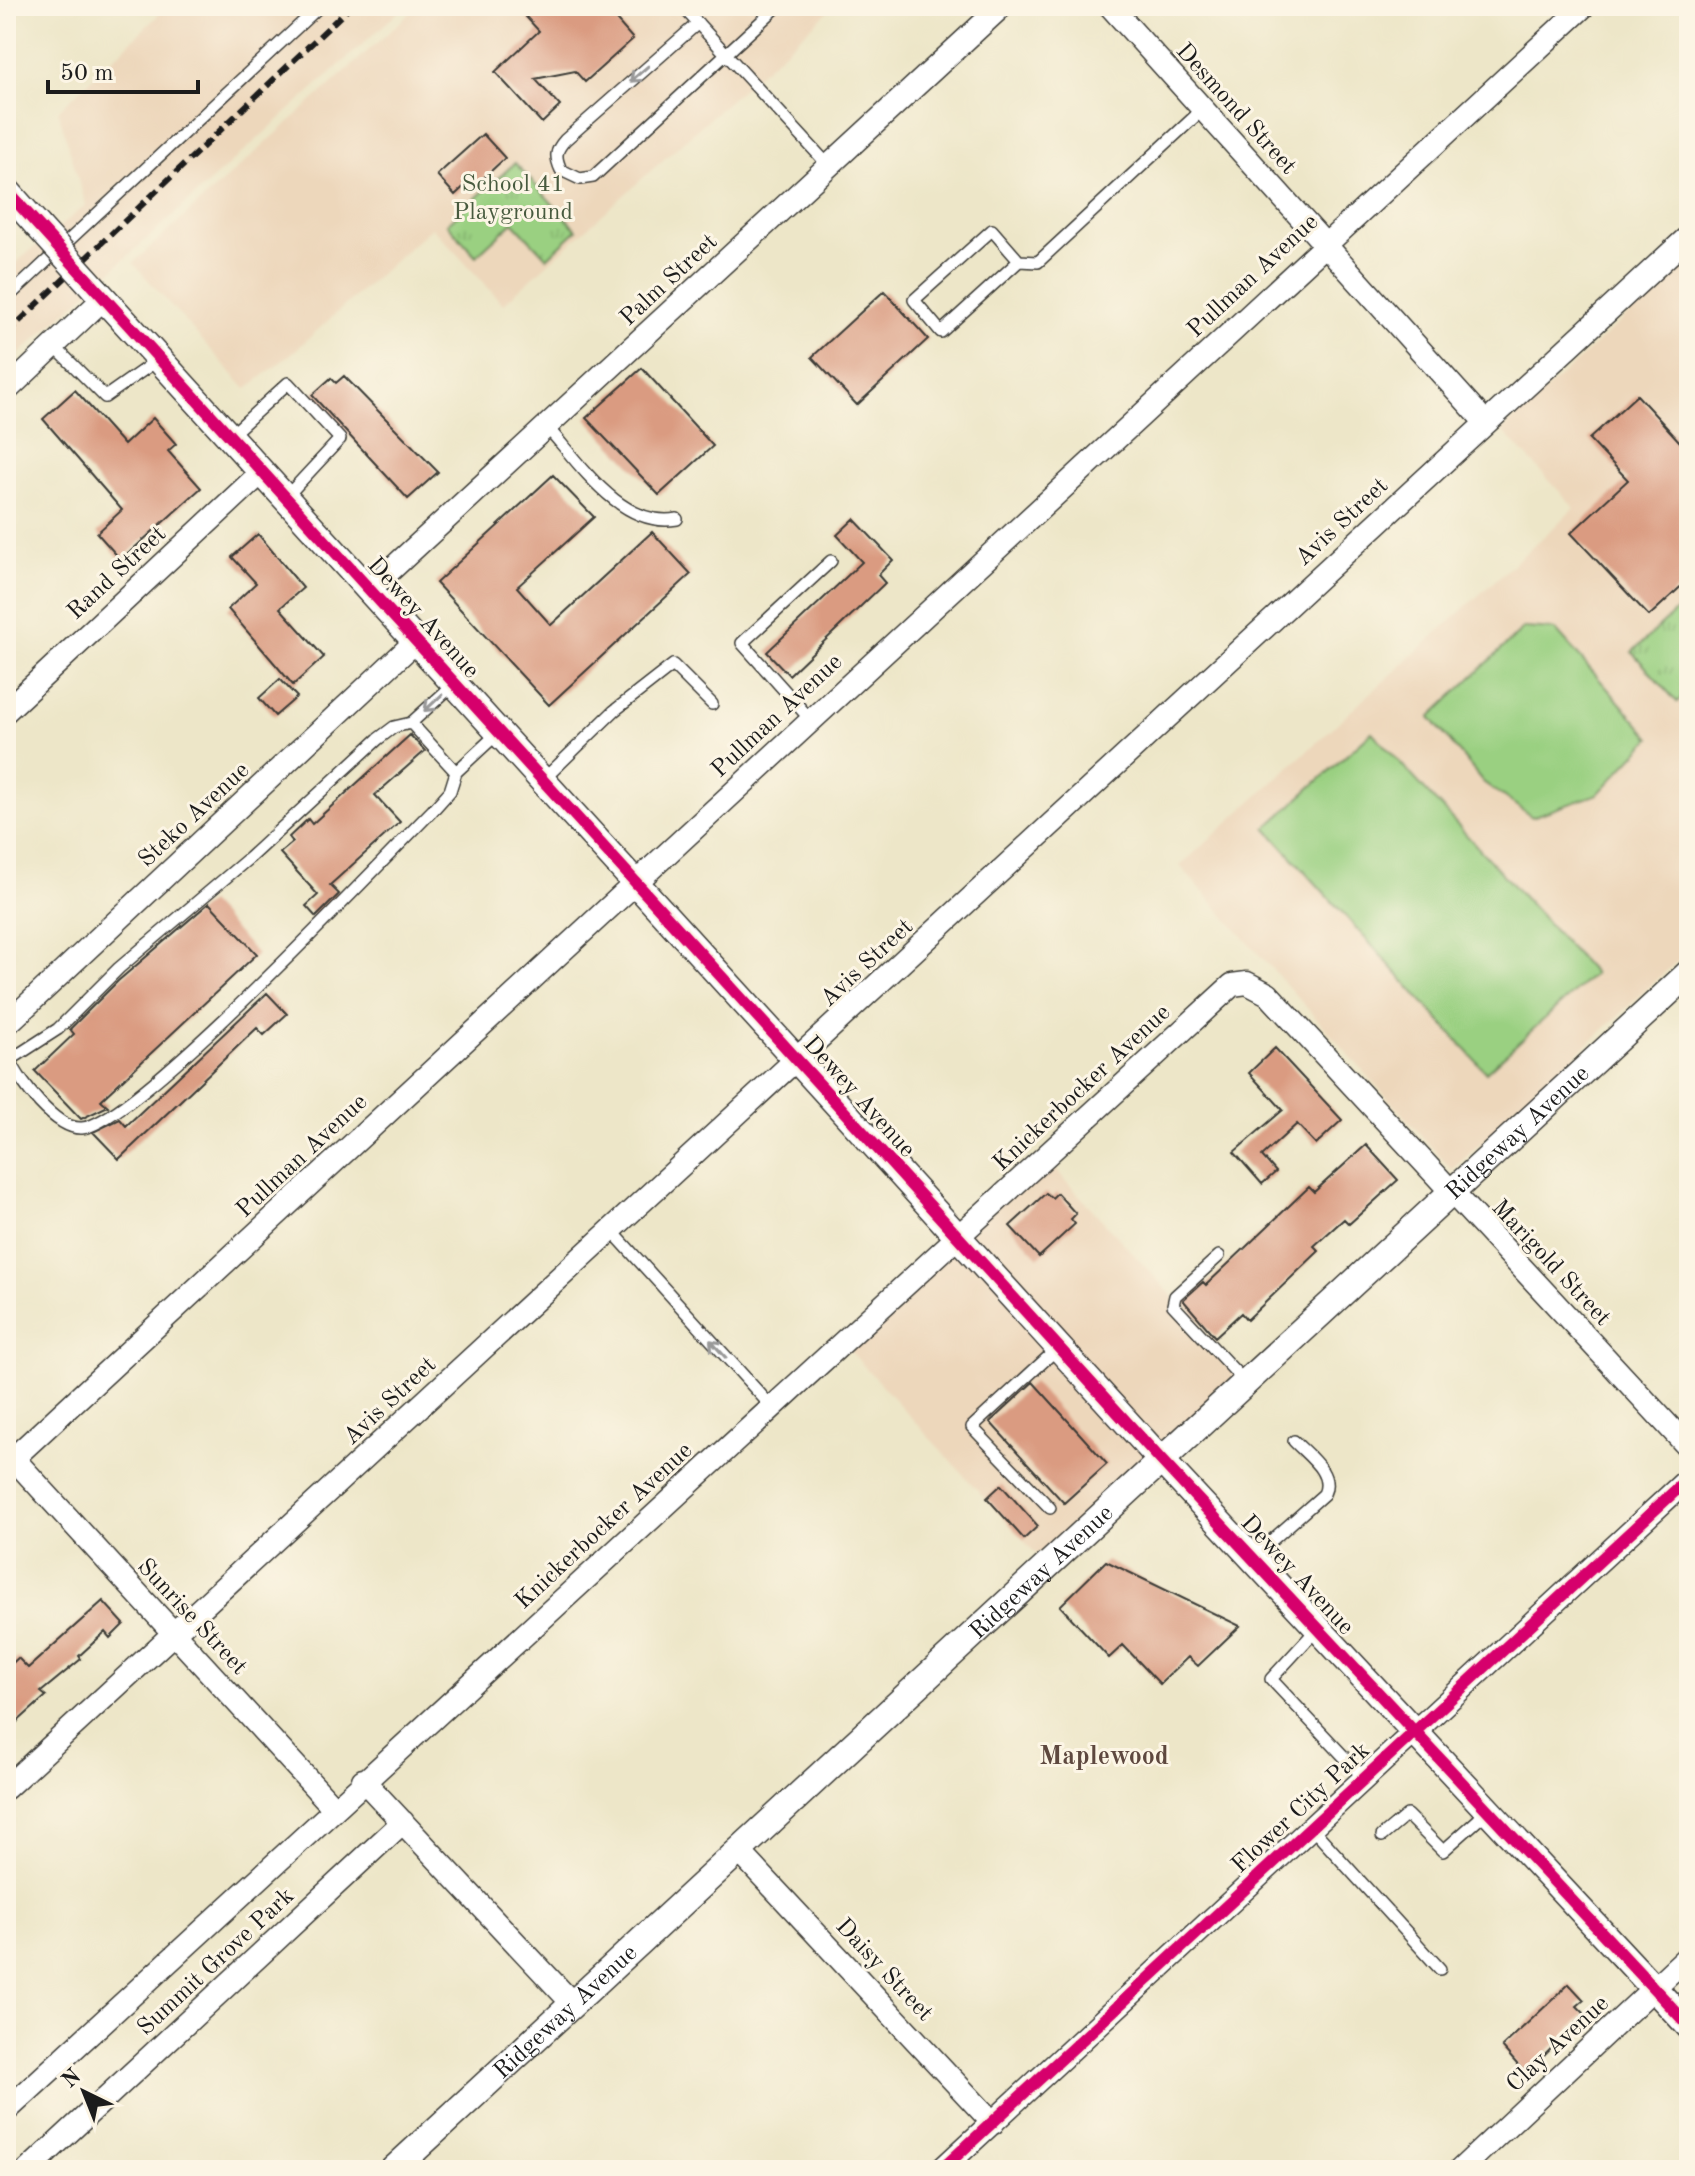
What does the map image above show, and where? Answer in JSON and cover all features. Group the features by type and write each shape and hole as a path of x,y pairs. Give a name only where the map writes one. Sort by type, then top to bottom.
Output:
{"street":[{"name":"Palm Street","path":"369,590 1002,6"},
{"name":"Desmond Street","path":"1110,6 1486,423"},
{"name":"Pullman Avenue","path":"9,1462 1584,6"},
{"name":"Dewey Avenue","path":"6,190 1161,1460 1689,2026"},
{"name":"Avis Street","path":"6,1788 1689,236"},
{"path":"6,391 54,346 100,294"},
{"name":"Rand Street","path":"6,711 262,472"},
{"name":"Steko Avenue","path":"6,1025 416,641"},
{"name":"Ridgeway Avenue","path":"393,2170 1689,973"},
{"name":"Marigold Street","path":"1239,983 1254,985 1268,994 1689,1448"},
{"name":"Knickerbocker Avenue","path":"6,2111 1225,990 1239,983"},
{"name":"Sunrise Street","path":"9,1462 174,1633 334,1808"},
{"name":"Flower City Park","path":"941,2170 1689,1478"},
{"path":"363,1780 573,2004"},
{"name":"Summit Grove Park","path":"28,2170 403,1822"},
{"name":"Daisy Street","path":"739,1851 993,2123"},
{"name":"Clay Avenue","path":"1460,2170 1689,1955"}],"lane":[{"path":"6,299 320,6"},
{"path":"698,23 565,140 557,149 555,159 561,170 580,179 593,177 778,6"},
{"path":"690,8 698,23 829,166"},
{"path":"1019,261 992,230 914,300 941,332 1019,261 1038,262 1203,109"},
{"path":"54,346 105,397 159,359"},
{"path":"230,437 288,383 340,439 285,497"},
{"path":"547,427 628,511 657,523 677,519"},
{"path":"810,719 742,643 831,561"},
{"path":"542,780 614,711 673,665 712,704"},
{"path":"454,683 411,723 394,727 378,739 249,858 119,968 58,1029 8,1058 18,1078 62,1124 79,1129 98,1124 178,1063 432,811 450,791 456,772 499,732"},
{"path":"411,723 456,772"},
{"path":"612,1231 771,1406"},
{"path":"1219,1256 1175,1296 1173,1305 1246,1382"},
{"path":"1050,1508 972,1427 1059,1347"},
{"path":"1252,1557 1324,1494 1328,1485 1327,1477 1294,1441"},
{"path":"1318,1628 1271,1679 1364,1778"},
{"path":"1382,1836 1407,1815 1443,1851 1488,1811"},
{"path":"1311,1827 1440,1969"}],"shaded area":[{"path":"168,6 405,6 6,366 6,262 12,266 86,205 58,111"},
{"path":"418,6 834,6 503,304 432,227 290,355 246,389 133,263"},
{"path":"1689,259 1689,950 1452,1170 1180,866 1575,508 1502,430"},
{"path":"1043,1156 1249,1379 1047,1566 842,1342"}],"green space":[{"name":"School 41 Playground","path":"515,163 577,230 547,258 513,222 476,256 447,224"},
{"path":"1689,599 1689,691 1677,702 1632,652"},
{"path":"1524,628 1556,630 1651,738 1598,794 1532,817 1483,782 1430,717"},
{"path":"1372,732 1594,974 1486,1072 1266,828"}],"building":[{"path":"516,6 604,6 633,39 585,82 575,71 535,79 560,106 542,123 495,72 539,31"},
{"path":"483,134 505,158 477,184 472,179 455,195 437,175"},
{"path":"884,291 928,339 857,405 812,357"},
{"path":"642,368 713,446 659,495 586,418"},
{"path":"344,376 438,472 408,499 312,395 331,378 336,383"},
{"path":"75,390 124,445 153,418 176,444 168,451 201,488 121,560 97,533 122,510 43,419"},
{"path":"1637,395 1680,442 1689,434 1689,579 1649,616 1571,533 1628,480 1589,439"},
{"path":"553,475 594,517 517,587 551,625 652,532 691,574 549,705 436,583"},
{"path":"854,519 893,560 878,575 885,583 789,675 767,652 862,562 837,535"},
{"path":"258,534 303,588 280,608 324,657 293,685 228,609 256,583 232,557"},
{"path":"280,679 297,697 275,716 259,698"},
{"path":"410,735 425,751 375,795 400,822 330,885 339,894 316,917 306,906 318,895 280,853 293,842 289,837 308,819 312,824"},
{"path":"209,903 257,954 101,1100 108,1106 81,1119 35,1071 74,1034 70,1029 118,981"},
{"path":"267,993 287,1014 264,1035 257,1028 119,1159 93,1132 120,1119 126,1126"},
{"path":"1275,1048 1342,1120 1316,1144 1297,1124 1262,1156 1276,1172 1262,1184 1234,1152 1283,1110 1249,1073"},
{"path":"1366,1145 1398,1180 1349,1224 1344,1219 1314,1246 1319,1251 1247,1320 1241,1313 1215,1337 1183,1300 1203,1282 1206,1285 1309,1187 1314,1192"},
{"path":"1046,1193 1052,1198 1057,1193 1076,1214 1071,1219 1075,1224 1039,1257 1010,1226"},
{"path":"1033,1382 1107,1464 1064,1503 990,1422"},
{"path":"1001,1485 1038,1526 1024,1539 987,1498"},
{"path":"1106,1561 1240,1626 1198,1666 1188,1657 1160,1684 1123,1645 1109,1658 1060,1606"},
{"path":"103,1601 124,1624 110,1638 105,1632 79,1656 81,1659 41,1692 46,1696 6,1732 6,1669 18,1658 28,1668"},
{"path":"1569,1984 1584,2000 1577,2006 1585,2014 1537,2063 1535,2061 1523,2071 1502,2047"}],"railway":[{"path":"6,334 351,6"}],"cycle path":[{"path":"6,190 1161,1460 1689,2026"},
{"path":"941,2170 1689,1478"}],"district":[{"name":"Maplewood","path":"1104,1755"}]}
